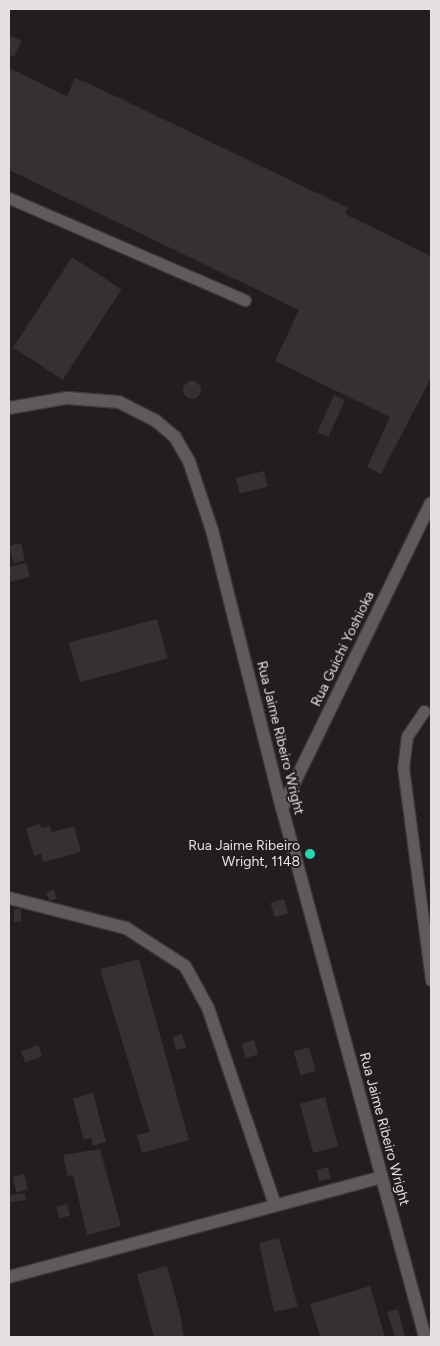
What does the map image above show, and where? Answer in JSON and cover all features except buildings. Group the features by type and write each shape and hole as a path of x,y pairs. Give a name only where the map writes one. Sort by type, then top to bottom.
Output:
{"street":[{"name":"Rua Jaime Ribeiro Wright","path":"9,408 67,398 119,402 140,410 175,437 189,461 212,530 282,808 425,1337"},
{"name":"Rua Guichi Yoshioka","path":"282,808 431,503"},
{"path":"9,898 126,928 185,966 208,1008 274,1202"},
{"path":"9,1277 274,1202 382,1176"}],"lane":[{"path":"9,198 245,300"},
{"path":"424,710 407,736 403,767 431,980"}],"place":[{"name":"Rua Jaime Ribeiro Wright, 1148","path":"310,854"}]}
